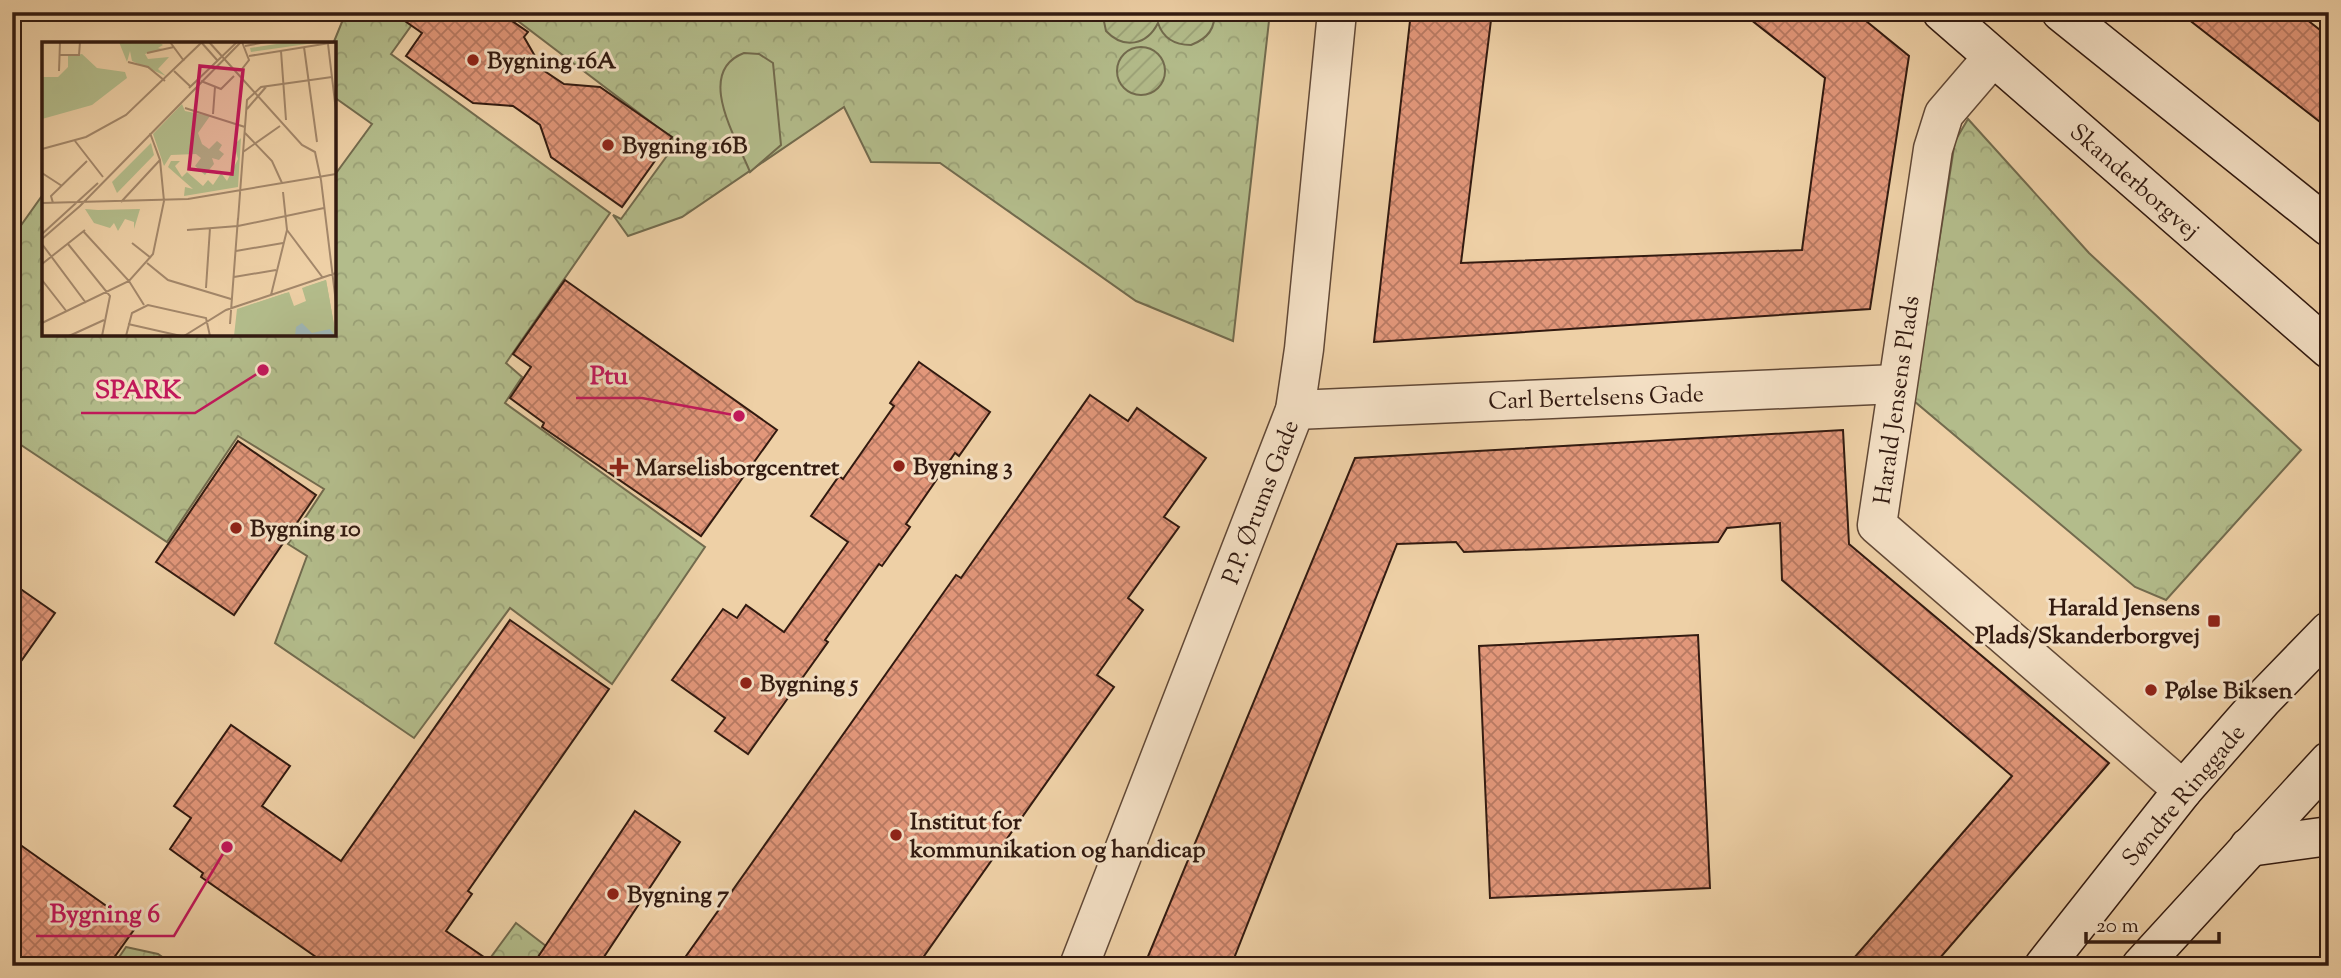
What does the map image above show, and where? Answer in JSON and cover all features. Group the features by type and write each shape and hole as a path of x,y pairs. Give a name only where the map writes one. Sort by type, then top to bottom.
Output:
{"street":[{"name":"P.P. Ørums Gade","path":"1079,966 1296,410 1337,12"},
{"name":"Skanderborgvej","path":"1942,12 2329,349"},
{"path":"2061,12 2329,227"},
{"name":"Harald Jensens Plads","path":"1992,58 1944,114 1933,149 1877,525 2183,790"},
{"name":"Carl Bertelsens Gade","path":"1296,410 1897,384"},
{"name":"Søndre Ringgade","path":"2044,966 2183,790 2263,699 2329,631"},
{"path":"2141,966 2329,761"},
{"path":"2249,846 2329,836"}],"green space":[{"path":"346,12 421,12 391,54 610,213 506,363 522,377 505,403 705,547 612,684 510,608 414,738 275,643 307,556 288,544 324,489 238,436 167,542 12,439 12,238 42,196 42,336 336,336 336,173 372,124 336,98 336,42 334,42"},
{"path":"506,12 1270,12 1233,341 1136,301 940,163 871,162 844,107 682,217 628,236 613,215 621,219 677,142"},
{"path":"1102,12 1214,12 1214,23 1202,40 1191,45 1170,40 1158,23 1148,36 1127,43 1106,31"},
{"path":"1141,47 1158,54 1165,71 1158,88 1141,95 1124,88 1117,71 1124,54"},
{"path":"744,53 759,54 773,63 781,145 750,172 729,125 720,90 722,75 729,62"},
{"path":"1968,119 2089,253 2301,450 2166,600 2135,587 1914,401 1955,141"},
{"path":"516,923 572,966 503,966 491,957"},
{"path":"126,947 158,954 175,966 113,966"}],"building":[{"path":"392,12 499,12 528,32 524,37 543,70 564,84 600,87 672,137 622,207 551,157 540,125 513,106 473,103 406,56 422,33"},
{"path":"1411,12 1492,12 1461,263 1802,250 1825,78 1741,12 1855,12 1909,56 1870,309 1374,342"},
{"path":"2179,12 2297,12 2329,37 2329,129"},
{"path":"565,280 777,430 701,536 542,427 544,423 510,398 531,367 513,354"},
{"path":"919,362 990,412 959,456 955,453 906,524 910,527 882,566 879,564 825,640 828,642 748,754 715,731 725,718 672,680 723,609 737,618 746,605 784,632 848,542 811,516 839,476 843,479 894,406 890,403"},
{"path":"1090,395 1128,421 1137,408 1206,458 1164,517 1179,527 1128,598 1143,610 1097,675 1114,687 917,966 679,966 956,575 961,578"},
{"path":"1843,430 1849,544 2109,763 1933,966 1847,966 2012,776 1782,580 1780,523 1727,528 1718,542 1464,552 1456,542 1397,544 1231,966 1144,966 1355,458"},
{"name":"Bygning 10","path":"238,441 316,495 234,615 156,562"},
{"path":"12,583 55,613 12,674"},
{"path":"510,620 609,689 468,891 472,894 446,931 497,966 329,966 201,877 203,873 170,849 191,818 174,806 231,725 290,766 262,806 341,861"},
{"path":"1698,635 1710,888 1490,898 1479,646"},
{"name":"Bygning 7","path":"635,811 680,842 598,966 532,966"},
{"path":"12,839 136,927 108,966 27,966 12,955"}],"place":[{"name":"Bygning 16A","path":"473,60"},
{"name":"Bygning 16B","path":"608,145"},
{"name":"SPARK","path":"263,370"},
{"name":"Ptu","path":"739,416"},
{"name":"Bygning 3","path":"899,466"},
{"name":"Marselisborgcentret","path":"619,467"},
{"name":"Bygning 10","path":"236,528"},
{"name":"Harald Jensens Plads/Skanderborgvej","path":"2214,621"},
{"name":"Bygning 5","path":"746,683"},
{"name":"Pølse Biksen","path":"2151,690"},
{"name":"Institut for kommunikation og handicap","path":"896,835"},
{"name":"Bygning 6","path":"227,847"},
{"name":"Bygning 7","path":"613,894"}]}
